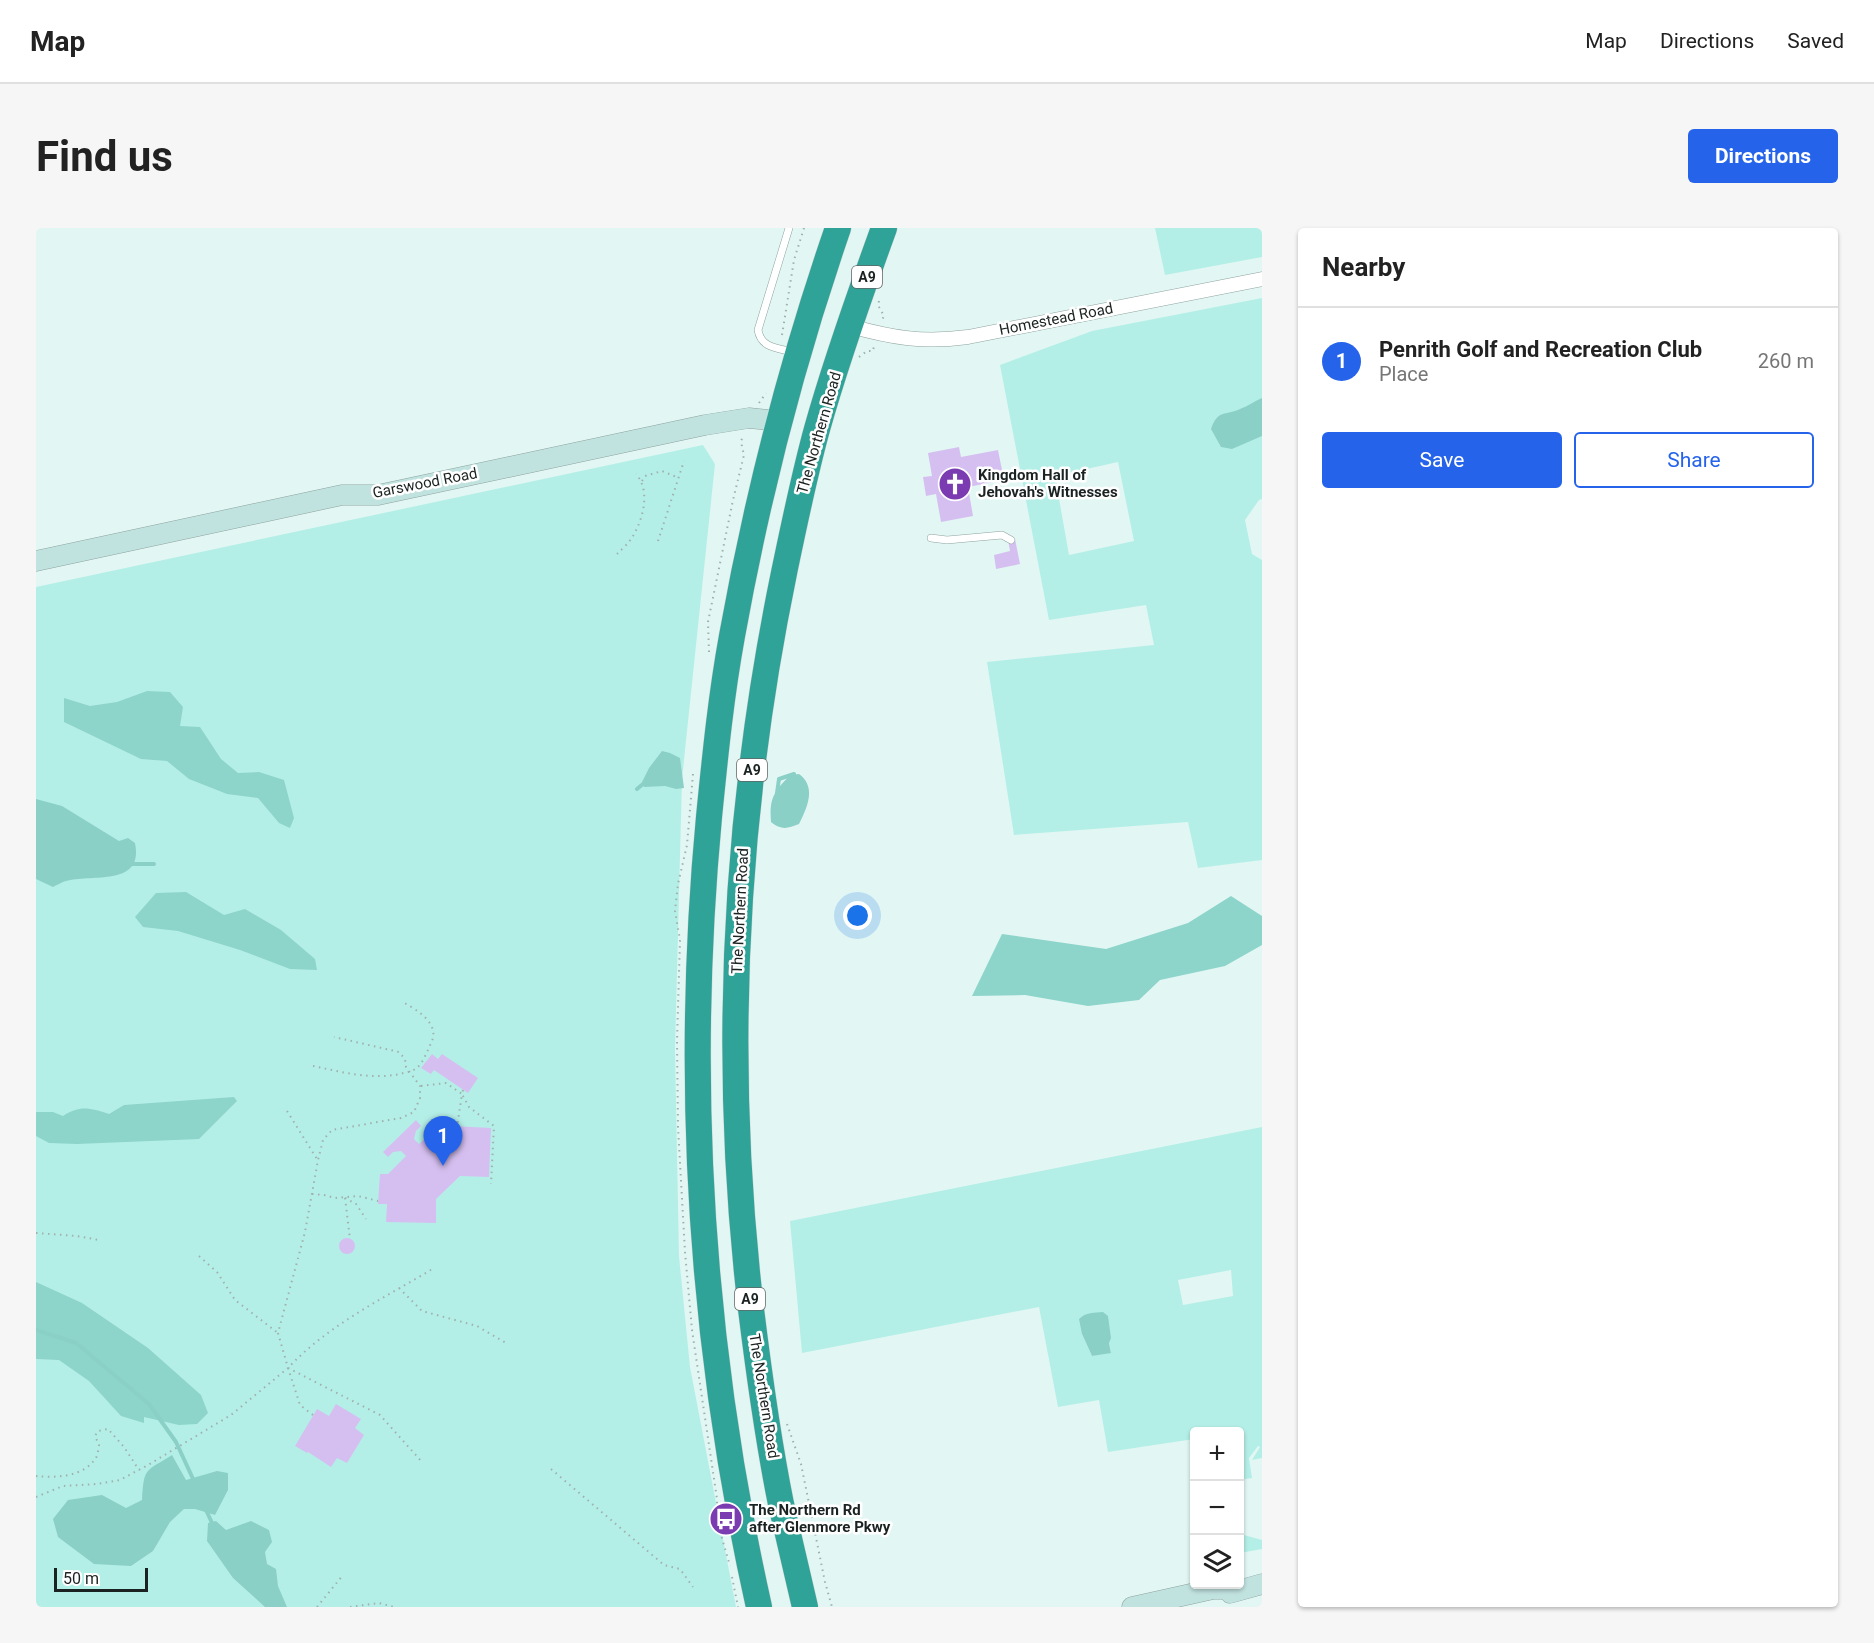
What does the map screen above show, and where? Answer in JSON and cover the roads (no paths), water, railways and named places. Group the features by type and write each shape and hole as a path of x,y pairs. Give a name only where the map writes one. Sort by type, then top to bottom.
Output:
{"highway":[{"name":"A9","path":"759,1607 732,1471 709,1304 704,1241 698,1139 697,1032 704,865 731,638 757,510 798,353 838,228"},
{"name":"The Northern Road","path":"806,1606 781,1502 751,1308 737,1132 735,1037 737,949 747,802 775,615 792,531 817,429 884,228"}],"street":[{"name":"Homestead Road","path":"850,326 907,340 968,337 1262,279"},
{"name":"Garswood Road","path":"36,561 342,495 378,495 705,425 749,418 779,421"},
{"path":"1244,1588 1262,1584"},
{"path":"1132,1607 1209,1589"},
{"path":"1182,1607 1241,1589"}],"lane":[{"path":"789,228 758,330 765,344 798,353"},
{"path":"931,538 947,540 1002,535 1011,540"}],"waterway":[{"path":"777,793 779,779 794,774"},
{"path":"637,789 643,784 648,784"},
{"path":"127,864 154,864"},
{"path":"36,1330 76,1343 149,1404 176,1442 194,1481"},
{"path":"206,1510 213,1525"}],"place":[{"name":"Kingdom Hall of Jehovah's Witnesses","path":"955,484"},
{"name":"Penrith Golf and Recreation Club","path":"443,1166"},
{"name":"The Northern Rd after Glenmore Pkwy","path":"726,1519"}]}
